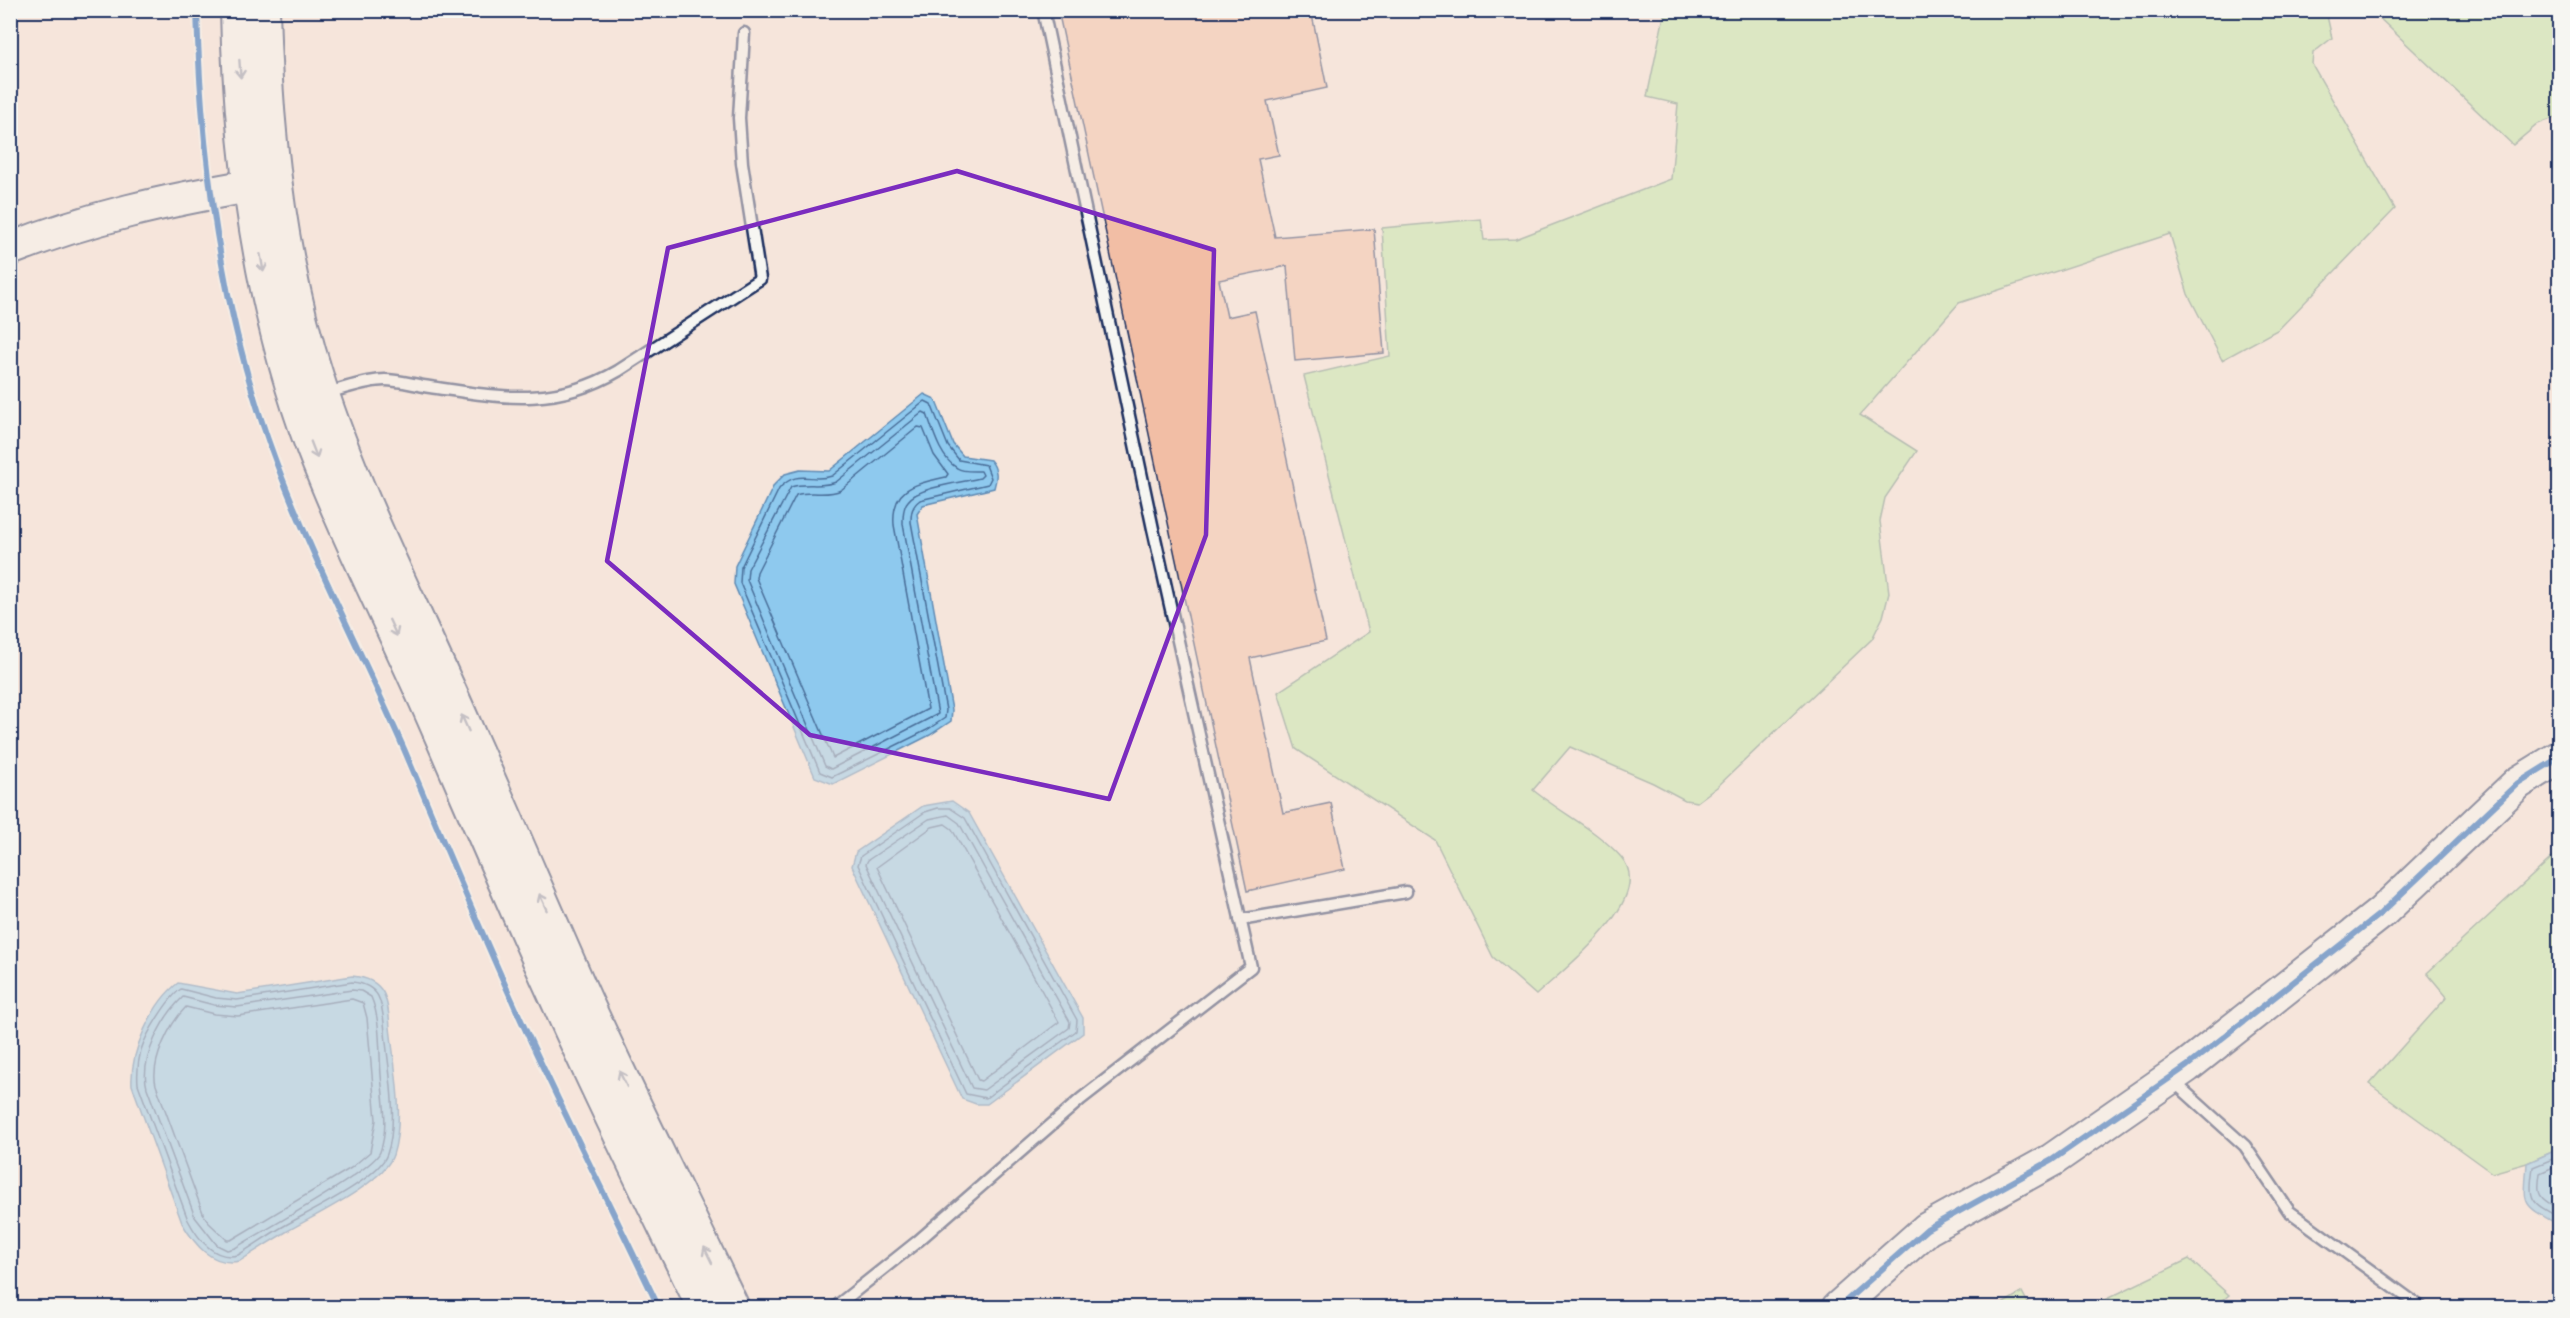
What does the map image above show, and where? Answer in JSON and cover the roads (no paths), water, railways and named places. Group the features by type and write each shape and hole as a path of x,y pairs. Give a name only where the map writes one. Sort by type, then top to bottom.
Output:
{"main road":[{"path":"237,10 250,186 263,273 277,333 320,466 419,684 562,1012 704,1308"},
{"path":"263,10 272,150 279,209 303,326 323,394 360,493 443,673 586,1001 733,1308"},
{"path":"10,249 106,217 250,186"},
{"path":"1838,1308 1927,1229 2052,1160 2170,1078 2381,913 2518,783 2559,757"}],"lane":[{"path":"834,1308 918,1241 1081,1099 1251,968 1151,518 1043,10"},
{"path":"323,394 384,380 511,398 533,398 571,392 610,376 760,279 747,208 741,152 739,118 744,33"},
{"path":"1240,920 1406,892"},
{"path":"2170,1078 2245,1146 2289,1211 2422,1308"}],"water":[{"path":"924,394 935,399 953,444 963,456 990,460 996,474 994,488 923,505 917,514 952,710 951,721 930,735 833,784 815,777 734,584 735,566 774,485 785,474 800,470 829,471"},
{"path":"952,801 969,813 1083,1018 1083,1033 987,1104 976,1104 962,1099 852,866 856,852 923,806"},
{"path":"352,976 372,981 378,986 383,992 388,1007 398,1109 393,1155 387,1166 376,1177 346,1198 240,1261 221,1261 205,1252 182,1223 132,1085 135,1058 144,1029 168,992 178,983 237,994"},
{"path":"2559,1149 2559,1225 2531,1207 2527,1202 2525,1188 2527,1163"}]}
